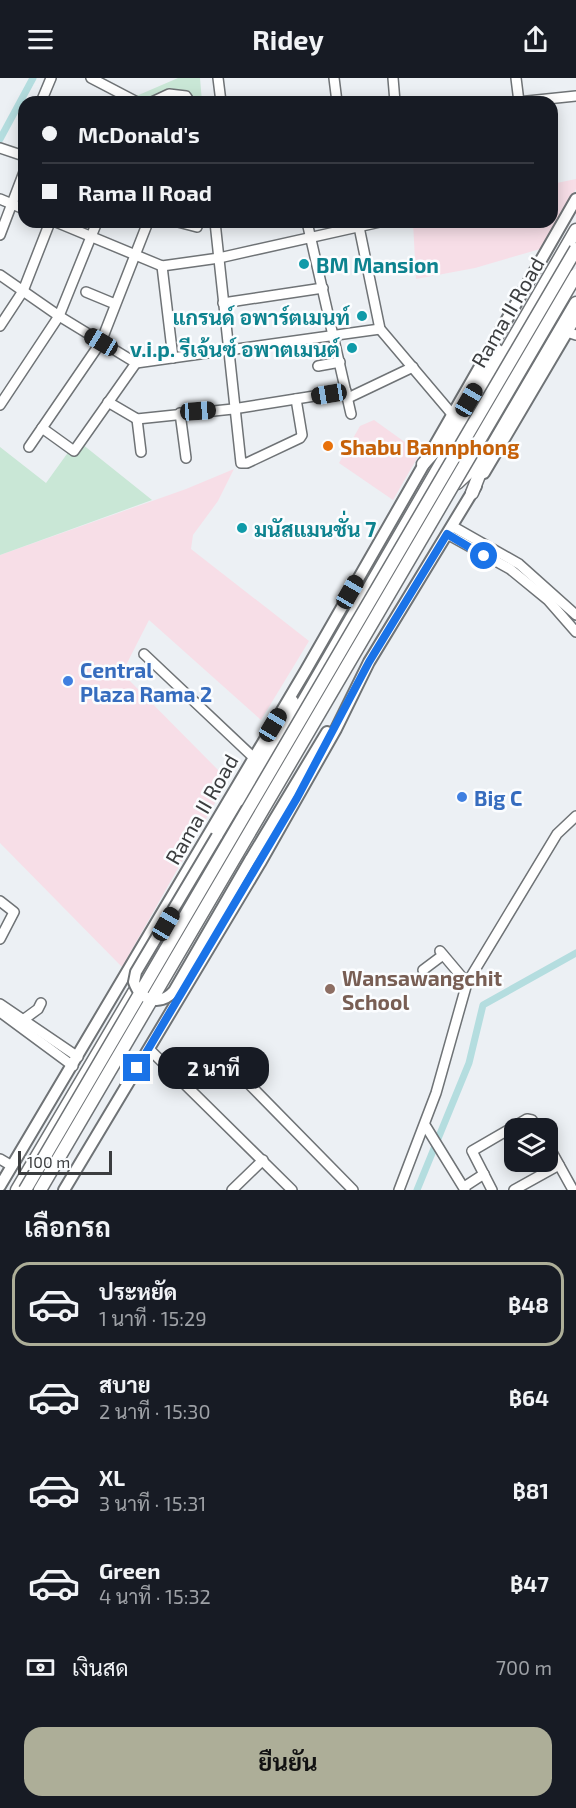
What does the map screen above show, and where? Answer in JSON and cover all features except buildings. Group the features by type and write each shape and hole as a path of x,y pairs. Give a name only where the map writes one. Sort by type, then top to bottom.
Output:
{"highway":[{"path":"423,464 450,434 576,218"},
{"name":"Rama II Road","path":"19,1190 438,472 576,230"},
{"path":"19,1190 576,249"},
{"path":"42,1190 576,274"},
{"name":"Rama II Road","path":"42,1190 576,280"},
{"path":"472,492 487,455 576,303"},
{"path":"438,472 450,434"},
{"path":"457,483 487,455"}],"main road":[{"name":"Rama II Road","path":"0,1186 6,1171 76,1061 306,670 576,199"},
{"path":"306,670 288,714 136,972 134,982 141,995 157,1000 174,992 250,860 472,492 572,333 576,317"},
{"path":"64,1190 297,798 359,681"}],"street":[{"path":"44,96 51,78"},
{"path":"92,78 126,96"},
{"path":"214,78 219,96"},
{"path":"334,78 336,96"},
{"path":"393,78 394,96"},
{"path":"516,78 518,96"},
{"path":"167,96 174,93 186,96"},
{"path":"558,98 576,96"},
{"path":"0,148 18,154"},
{"path":"0,235 18,187"},
{"path":"0,199 18,207"},
{"path":"0,326 23,291 48,228"},
{"path":"70,228 162,266 219,258 347,228"},
{"path":"0,405 59,316 94,228"},
{"path":"29,447 101,342 146,228"},
{"path":"216,228 239,461 244,464 300,438 302,435 296,399"},
{"path":"308,228 351,414"},
{"path":"359,228 380,329 452,414"},
{"path":"162,266 173,358"},
{"path":"0,275 59,316 136,363 380,329"},
{"path":"223,303 323,288"},
{"path":"86,292 115,304"},
{"path":"318,366 340,362"},
{"path":"42,428 74,452 136,363"},
{"path":"108,402 137,419 233,409 347,394 413,367"},
{"path":"180,413 186,458"},
{"path":"137,419 141,452"},
{"path":"450,530 533,575 576,615"},
{"path":"493,554 529,583 576,632"},
{"path":"144,654 254,757"},
{"path":"399,1190 425,1125 467,983 552,841 576,816"},
{"path":"0,901 14,912 0,939"},
{"path":"423,970 441,953 467,983"},
{"path":"23,1020 41,1003"},
{"path":"0,1004 76,1061"},
{"path":"0,1012 76,1061"},
{"path":"148,1049 292,1190"},
{"path":"250,1085 353,1190"},
{"path":"425,1125 464,1189 484,1174"},
{"path":"492,1190 472,1154 473,1150 504,1132"},
{"path":"0,1159 6,1171"},
{"path":"232,1190 263,1161"},
{"path":"514,1190 559,1165 573,1190"}],"shaded area":[{"path":"576,179 576,189 558,219 558,183"},
{"path":"413,228 553,228 540,249 475,268 416,279"},
{"path":"374,420 420,453 393,500 339,463 360,426"},
{"path":"234,469 218,501 193,535 191,549 309,641 261,720 149,620 122,673 228,780 122,967 0,843 0,555 186,489"}],"green space":[{"path":"178,78 200,78 202,96 136,96"},
{"path":"77,440 152,500 0,555 0,447 46,483"}],"waterway":[{"path":"23,96 33,78"},
{"path":"0,139 18,106"},
{"path":"417,1190 469,1063 483,1005 576,953"}],"place":[{"name":"BM Mansion","path":"304,264"},
{"name":"แกรนด์ อพาร์ตเมนท์","path":"362,316"},
{"name":"v.i.p. รีเจ้นซ์ อพาตเมนต์","path":"352,348"},
{"name":"Shabu Bannphong","path":"328,446"},
{"name":"มนัสแมนชั่น 7","path":"242,528"},
{"name":"Central Plaza Rama 2","path":"68,681"},
{"name":"Big C","path":"462,797"},
{"name":"Wansawangchit School","path":"330,989"}],"route":[{"path":"137,1068 260,863 336,729 369,662 447,534 484,556"}]}
